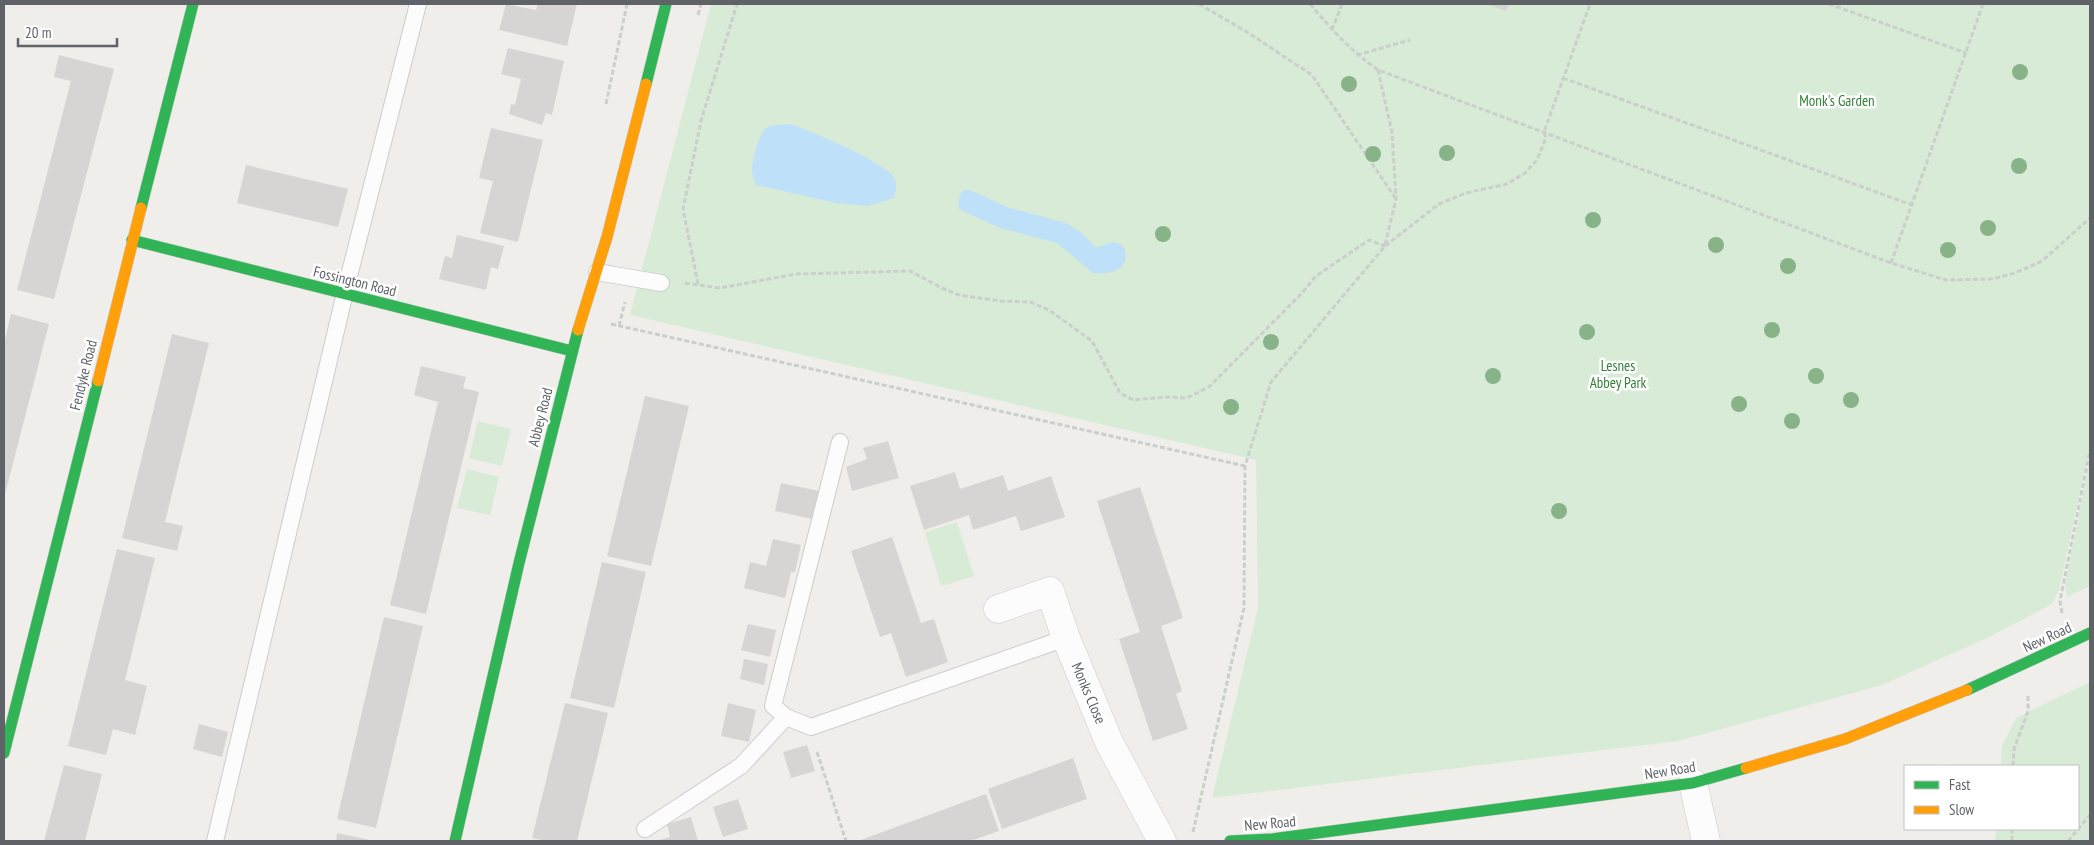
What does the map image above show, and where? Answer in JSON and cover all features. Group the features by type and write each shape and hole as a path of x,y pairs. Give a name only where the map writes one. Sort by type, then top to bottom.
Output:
{"street":[{"name":"Fendyke Road","path":"4,753 193,4"},
{"name":"Abbey Road","path":"455,841 519,563 572,350 597,272 666,4"},
{"name":"Fossington Road","path":"132,240 572,350"},
{"name":"Monks Close","path":"998,610 1050,591 1066,638 1109,742 1162,841"},
{"name":"New Road","path":"1230,841 1272,839 1694,783 1846,739 1984,683 2090,633"},
{"path":"1694,783 1706,841"}],"lane":[{"path":"215,841 345,294 418,4"},
{"path":"597,272 655,282"},
{"path":"840,442 772,706 786,717 811,727 1066,638"},
{"path":"645,829 741,766 786,717"}],"path":[{"path":"607,101 627,4"},
{"path":"698,284 683,209 700,121 737,4"},
{"path":"1199,4 1248,32 1312,75 1396,199"},
{"path":"1310,4 1332,31 1357,55 1378,70 1891,263 1946,280 1992,279 2015,273 2042,261 2090,218"},
{"path":"1332,31 1342,4"},
{"path":"1193,833 1244,608 1245,466 1272,382 1385,246 1439,204 1466,193 1507,184 1525,174 1537,160 1546,138 1544,132 1588,4"},
{"path":"1829,4 1966,53"},
{"path":"1891,263 1983,4"},
{"path":"1357,55 1410,40"},
{"path":"1378,70 1392,132 1396,199 1385,246"},
{"path":"1563,78 1912,205"},
{"path":"655,282 655,271 664,273 676,281 720,288 796,274 910,271 959,295 1000,301 1030,302 1049,310 1092,341 1120,393 1133,400 1166,397 1187,398 1209,387 1302,293 1316,276 1369,240 1385,246"},
{"path":"582,317 1245,466"},
{"path":"2067,644 2060,601 2090,450"},
{"path":"2013,765 2014,749 2028,711"},
{"path":"811,727 830,794 846,841"},
{"path":"2079,828 2090,815"},
{"path":"2068,841 2077,830"}],"green space":[{"name":"Lesnes Abbey Park","path":"711,4 2090,4 2090,445 2059,590 2052,604 1989,637 1882,685 1678,741 1212,798 1258,608 1256,460 630,315"},
{"path":"478,421 511,429 502,466 469,458"},
{"path":"2090,458 2090,586 2067,597 2065,585"},
{"path":"467,469 499,477 490,515 457,508"},
{"path":"957,522 974,576 941,586 925,532"},
{"path":"2090,682 2090,841 1995,841 1996,830 2079,830 2079,765 2001,765 2002,746 2016,718"}],"water":[{"path":"790,124 844,147 886,169 896,181 894,198 868,206 836,203 756,185 752,174 752,166 756,148 763,131 774,125"},
{"path":"964,190 970,190 1007,207 1066,223 1082,233 1095,247 1112,242 1118,243 1124,249 1125,261 1121,268 1112,272 1093,273 1057,243 1000,228 959,209 959,199"}],"building":[{"path":"506,4 536,10 538,4 577,4 567,46 499,30"},
{"path":"1486,4 1509,4 1506,11"},
{"path":"508,48 564,61 552,115 546,113 542,125 509,114 511,104 515,105 521,79 501,74"},
{"path":"59,55 114,69 54,299 17,290 71,81 54,77"},
{"path":"491,128 543,140 518,242 480,233 493,181 479,178"},
{"path":"246,165 348,189 338,227 237,203"},
{"path":"457,235 504,246 498,269 491,267 486,290 439,279 445,256 452,258"},
{"path":"11,314 49,324 4,498 4,344"},
{"path":"172,334 209,343 165,522 183,526 177,551 122,538"},
{"path":"421,366 466,377 463,388 479,392 426,614 390,605 438,402 414,395"},
{"path":"645,396 689,406 651,566 607,556"},
{"path":"888,441 899,478 852,491 846,467 867,459 863,448"},
{"path":"955,472 960,489 1003,475 1008,491 1051,476 1065,517 1021,531 1016,516 973,530 969,515 924,530 910,486"},
{"path":"781,483 819,491 812,519 775,511"},
{"path":"1140,487 1183,618 1161,626 1182,691 1176,694 1188,729 1153,741 1119,639 1140,632 1097,501"},
{"path":"892,537 921,623 934,619 948,662 906,677 891,633 880,637 851,551"},
{"path":"773,539 801,545 795,572 791,572 785,598 744,588 750,562 766,566"},
{"path":"117,549 155,558 125,680 147,686 135,735 113,729 106,755 68,746"},
{"path":"602,562 646,572 614,708 570,698"},
{"path":"384,617 423,626 376,828 337,819"},
{"path":"748,624 776,630 770,657 741,650"},
{"path":"744,659 768,664 764,685 740,679"},
{"path":"565,703 608,713 577,841 545,841 532,838"},
{"path":"728,703 756,710 749,742 721,736"},
{"path":"199,724 228,732 222,757 193,749"},
{"path":"807,745 815,771 791,778 783,752"},
{"path":"1073,758 1087,799 1002,829 988,789"},
{"path":"64,765 102,774 85,841 44,841"},
{"path":"986,794 999,831 970,841 858,841"},
{"path":"738,799 748,829 723,837 713,807"},
{"path":"691,817 698,841 656,841 670,837 667,824"},
{"path":"337,833 370,840 370,841 336,841"}],"traffic: fast":[{"path":"141,208 193,4"},
{"path":"646,84 666,4"},
{"path":"132,240 572,351"},
{"path":"455,841 519,563 578,330"},
{"path":"4,753 98,381"},
{"path":"1967,690 2090,633"},
{"path":"1230,841 1272,839 1693,783 1746,768"}],"traffic: slow":[{"path":"578,330 607,237 646,84"},
{"path":"98,381 141,208"},
{"path":"1746,768 1845,739 1967,690"}],"park label":[{"name":"Monk's Garden","path":"1837,100"}]}
